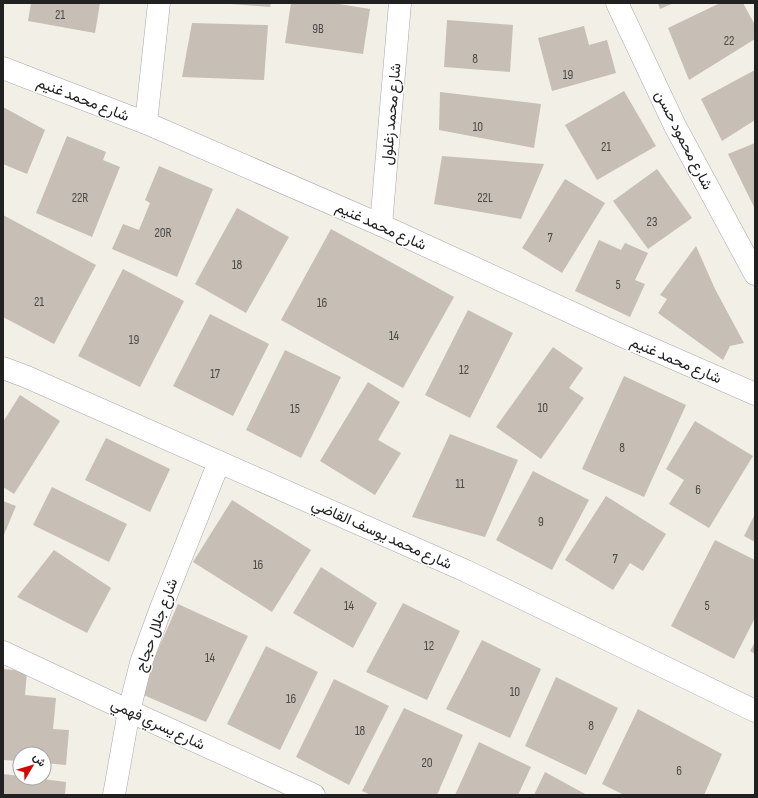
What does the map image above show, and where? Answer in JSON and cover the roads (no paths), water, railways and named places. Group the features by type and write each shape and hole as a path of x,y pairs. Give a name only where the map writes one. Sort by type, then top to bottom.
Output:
{"street":[{"path":"146,123 159,3"},
{"name":"شارع محمد زغلول","path":"381,225 400,3"},
{"name":"شارع محمود حسن","path":"617,3 675,126 755,274"},
{"name":"شارع محمد غنيم","path":"3,68 146,123 381,225 618,334 755,394"},
{"name":"شارع محمد يوسف القاضي","path":"3,368 466,571 755,711"},
{"name":"شارع جلال حجاج","path":"114,795 129,711 141,663 161,608 220,462"},
{"name":"شارع يسري فهمي","path":"3,652 314,795"}]}
